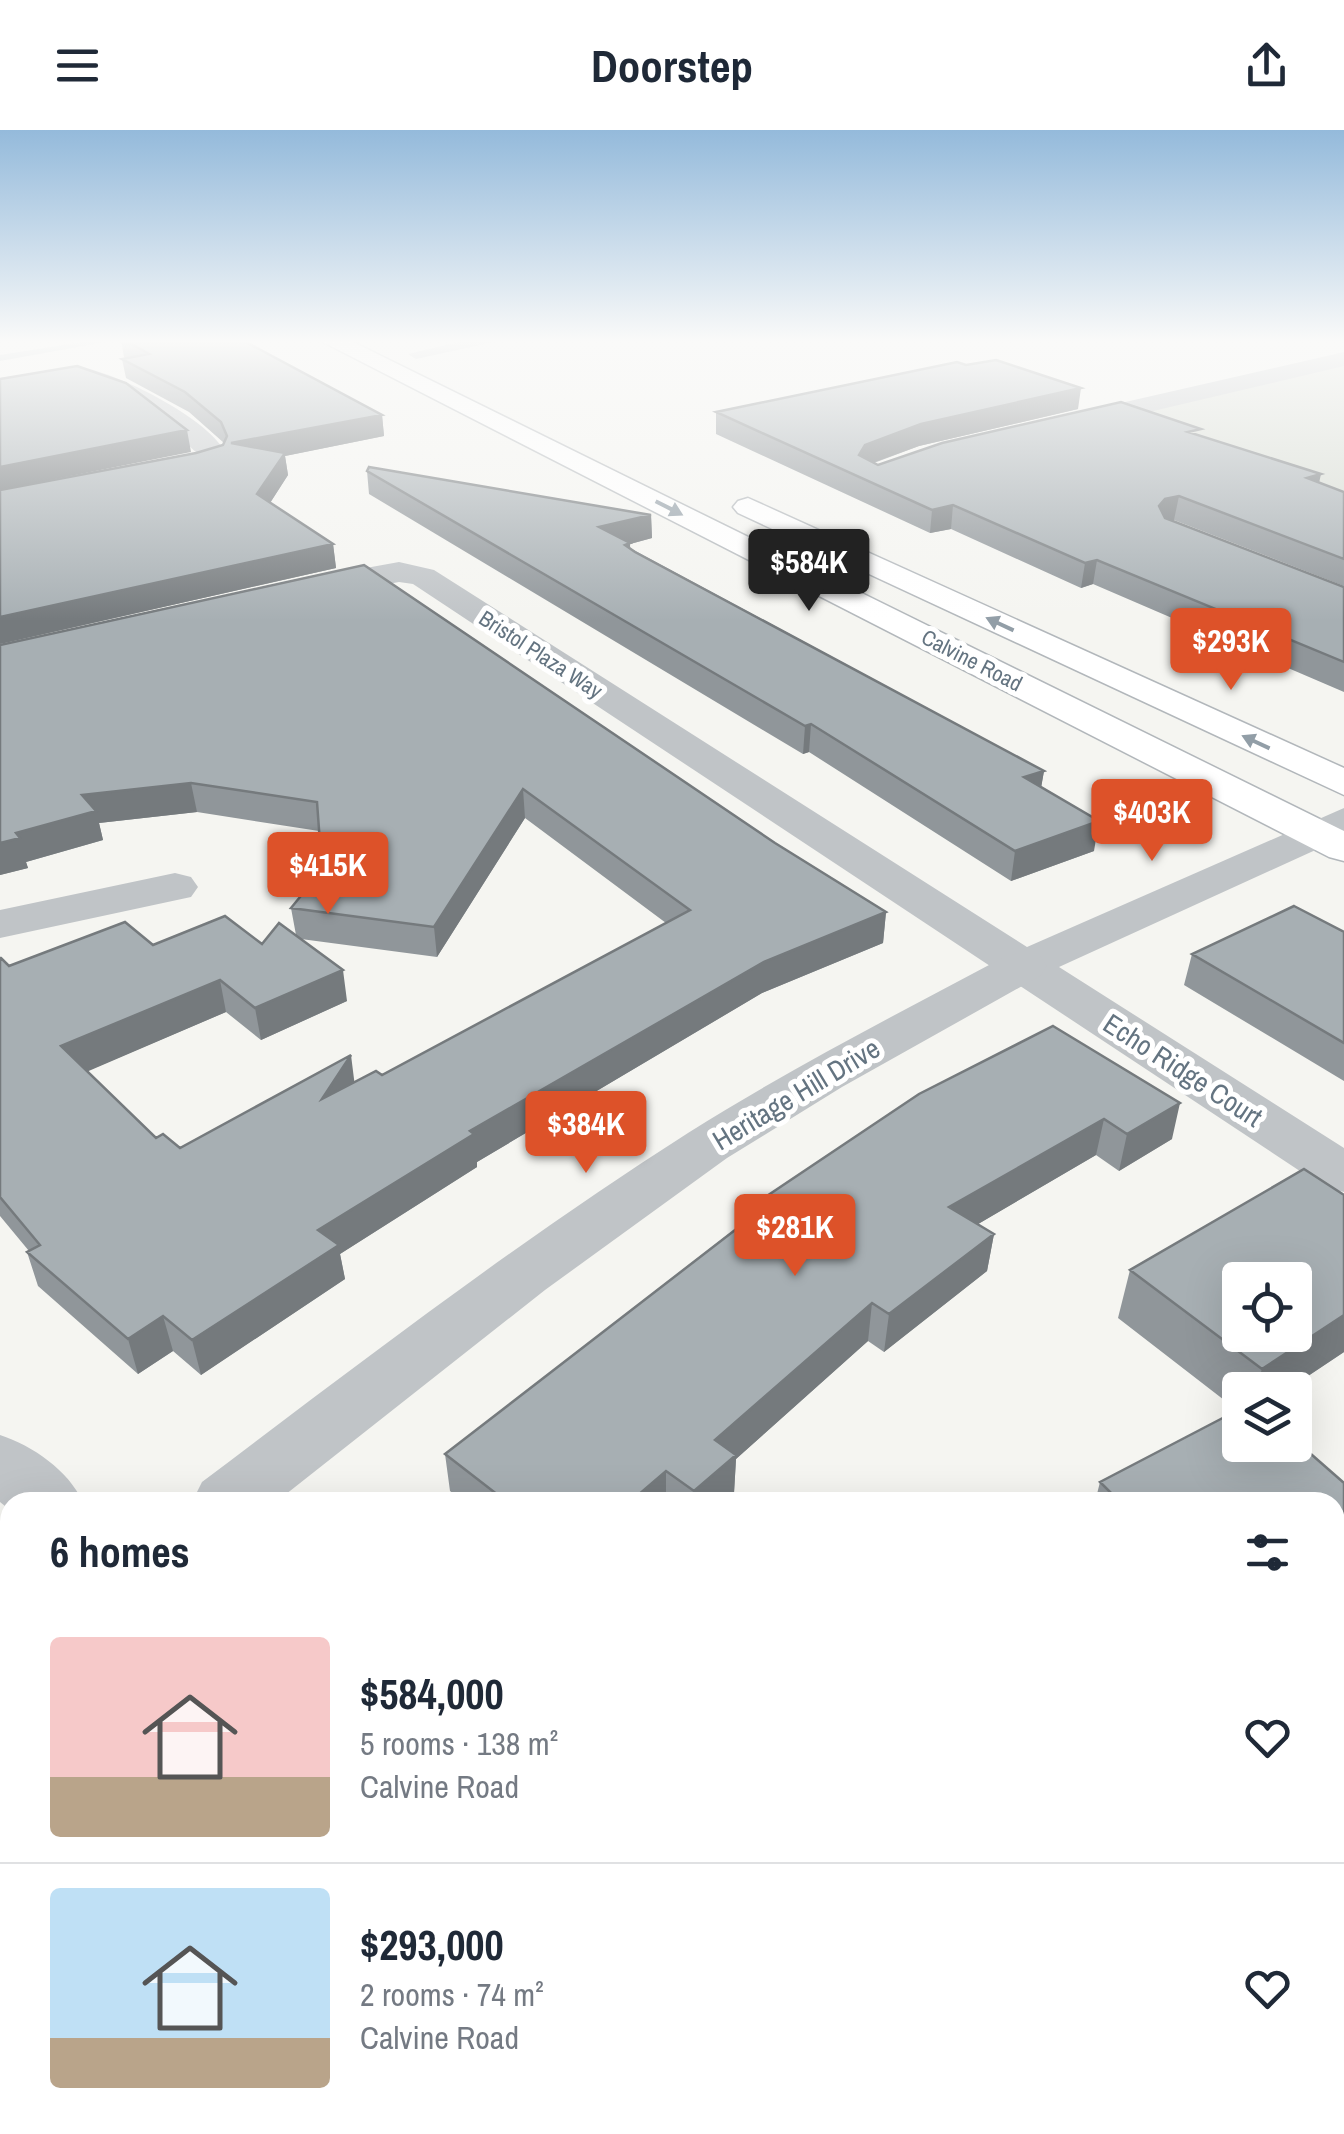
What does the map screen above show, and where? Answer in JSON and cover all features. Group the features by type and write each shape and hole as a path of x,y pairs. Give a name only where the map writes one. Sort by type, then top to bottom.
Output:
{"main road":[{"path":"518,434 882,615 977,640 1303,800 1338,828"},
{"name":"Calvine Road","path":"713,491 1344,783"}],"street":[{"path":"121,479 213,458 214,454 193,434"},
{"name":"Bristol Plaza Way","path":"266,598 362,576 398,572 422,577 1023,966"},
{"name":"Heritage Hill Drive","path":"240,1492 488,1298 708,1145 858,1055 1023,966 1338,828"},
{"path":"0,924 175,887"},
{"name":"Echo Ridge Court","path":"1023,966 1344,1174"},
{"path":"0,1462 36,1492"}],"shaded area":[{"path":"1156,434 1344,434 1344,496"}],"building":[{"path":"0,434 169,434 0,467"},
{"path":"282,434 231,443 285,453 257,494 333,544 0,617 0,490 196,453 223,445 227,436"},
{"path":"763,434 896,434 865,445 859,455 878,465 983,434 1193,434 1321,474 1307,478 1344,492 1344,559 1179,496 1165,499 1159,506 1165,518 1344,587 1344,662 1097,560 1085,563 953,505 932,510"},
{"path":"369,467 651,515 599,527 630,543 625,545 635,552 1044,771 1024,777 1099,821 1015,851 811,724 805,726 367,471"},
{"path":"364,565 775,843 886,912 764,962 470,1131 474,1134 318,1230 339,1245 192,1340 163,1316 128,1339 27,1252 40,1245 0,1197 0,958 9,966 125,922 153,945 225,916 262,944 279,923 343,970 255,1008 220,980 61,1046 156,1138 163,1134 180,1148 351,1055 322,1099 376,1071 382,1075 690,910 523,789 434,927 291,908 322,870 317,802 191,783 82,795 96,811 16,833 20,838 0,843 0,645"},
{"path":"1294,906 1344,932 1344,1043 1192,954"},
{"path":"1053,1026 1180,1103 1127,1134 1104,1119 949,1207 994,1234 889,1314 872,1303 715,1440 736,1455 694,1491 666,1471 642,1492 494,1492 445,1454 748,1220 740,1214 919,1094"},
{"path":"1304,1169 1344,1195 1344,1315 1312,1336 1312,1262 1222,1262 1222,1339 1130,1270"},
{"path":"1239,1352 1288,1352 1262,1369"},
{"path":"1222,1418 1222,1462 1312,1462 1312,1455 1344,1483 1344,1492 1110,1492 1100,1482"}]}
